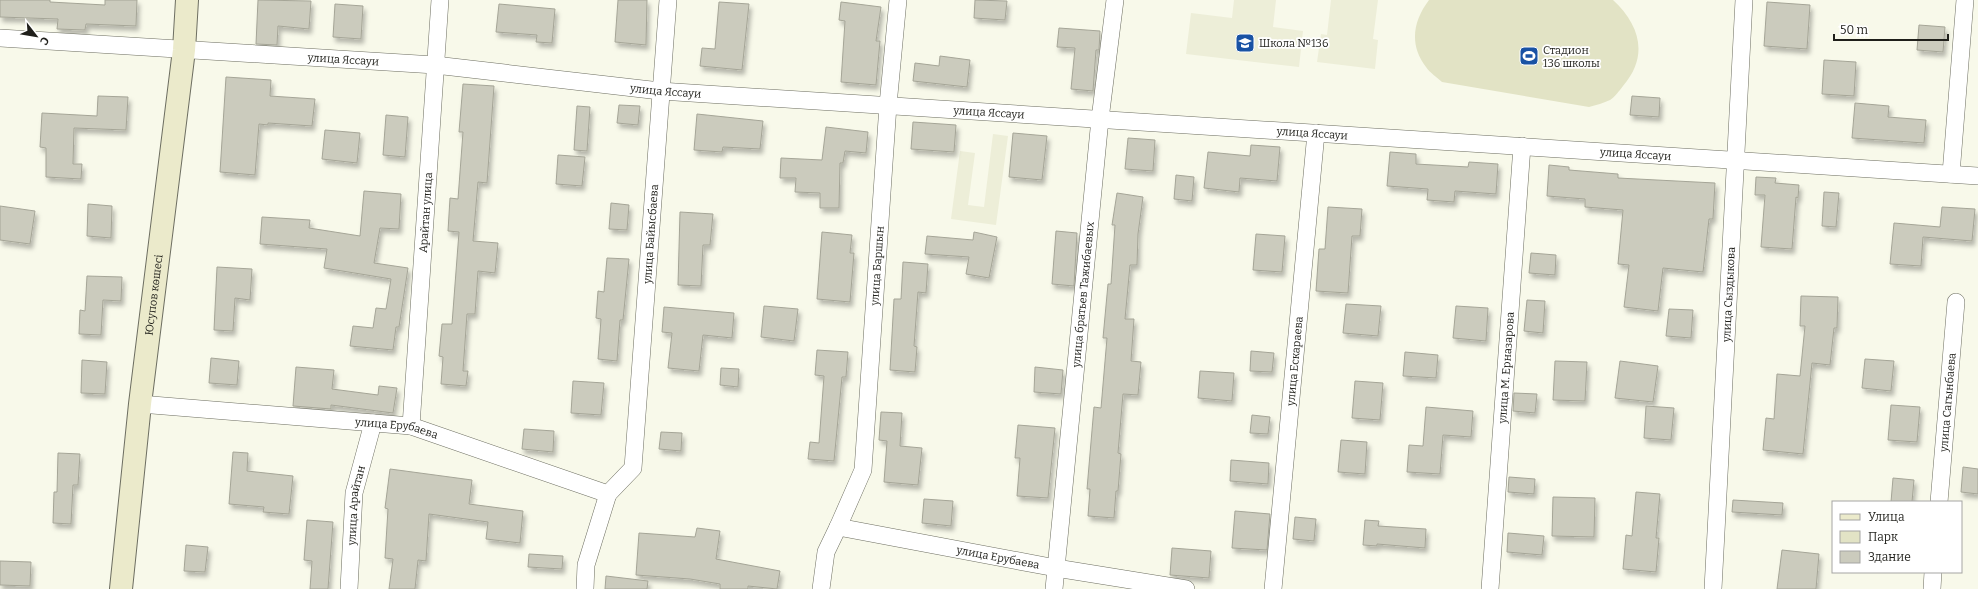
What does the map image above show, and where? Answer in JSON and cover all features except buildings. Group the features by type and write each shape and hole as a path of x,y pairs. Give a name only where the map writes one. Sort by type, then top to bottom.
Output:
{"street":[{"name":"Юсупов көшесі","path":"121,589 140,404 184,50 187,0"},
{"name":"Арайтан улица","path":"411,426 440,0"},
{"name":"улица Байысбаева","path":"608,494 632,468 668,0"},
{"name":"улица Баршын","path":"838,527 862,470 888,105 898,0"},
{"name":"улица братьев Тажибаевых","path":"1054,589 1100,119 1115,0"},
{"name":"улица Сыздыкова","path":"1713,589 1744,0"},
{"path":"1951,174 1965,0"},
{"name":"улица Яссауи","path":"0,38 435,65 660,90 1978,176"},
{"name":"улица Ескараева","path":"1273,589 1316,133"},
{"name":"улица М. Ерназарова","path":"1490,589 1522,146"},
{"name":"улица Сагынбаева","path":"1939,501 1956,302"},
{"name":"улица Ерубаева","path":"140,404 411,426 608,494"},
{"name":"улица Арайтан","path":"349,589 354,493 373,423"},
{"path":"585,589 586,565 608,494"},
{"path":"821,589 826,552 838,527"},
{"name":"улица Ерубаева","path":"838,527 1056,568 1186,589"},
{"path":"1932,589 1934,573"}],"shaded area":[{"name":"Школа №136","path":"1234,0 1276,0 1273,27 1303,31 1299,67 1186,54 1191,13 1232,18"},
{"name":"Школа №136","path":"1331,0 1378,0 1373,39 1378,40 1375,69 1317,62 1321,34 1327,35"},
{"path":"993,134 1008,136 996,225 951,219 960,151 975,153 968,205 984,207"}],"green space":[{"name":"Стадион 136 школы","path":"1429,0 1613,0 1630,20 1635,30 1638,41 1636,63 1631,75 1614,97 1605,102 1589,107 1442,82 1426,67 1417,50 1415,42 1415,33 1419,16"}],"place":[{"name":"Школа №136","path":"1245,43"},
{"name":"Стадион 136 школы","path":"1529,56"}]}
